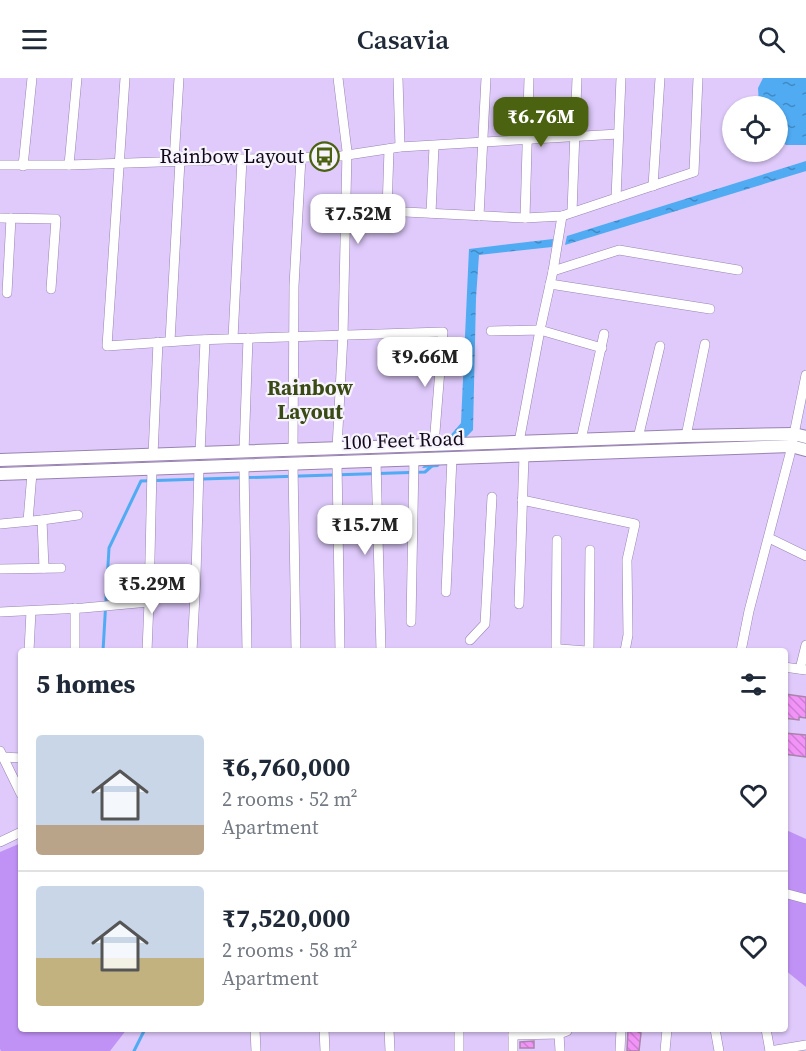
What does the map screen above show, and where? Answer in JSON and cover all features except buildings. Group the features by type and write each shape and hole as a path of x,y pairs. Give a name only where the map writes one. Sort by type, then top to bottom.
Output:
{"main road":[{"name":"100 Feet Road","path":"0,460 686,436 797,439 806,450"},
{"name":"100 Feet Road","path":"0,474 524,456 797,439"}],"street":[{"path":"23,166 32,78"},
{"path":"69,165 77,78"},
{"path":"125,78 107,346 233,338 443,332 434,445"},
{"path":"170,341 179,78"},
{"path":"338,78 346,154 343,335 338,448"},
{"path":"398,78 400,147"},
{"path":"479,216 486,78"},
{"path":"525,218 529,78"},
{"path":"572,212 577,78"},
{"path":"616,198 621,78"},
{"path":"653,186 660,78"},
{"path":"345,209 525,218 562,216 694,172 698,78"},
{"path":"0,165 69,165 341,156 400,147 618,134"},
{"path":"430,213 434,146"},
{"path":"387,211 389,149"},
{"path":"293,450 294,286 301,157"},
{"path":"233,338 242,159"},
{"path":"519,442 562,216"},
{"path":"0,218 56,219 51,289"},
{"path":"7,293 10,218"},
{"path":"553,271 619,250 738,270"},
{"path":"550,284 710,309"},
{"path":"492,331 540,330 602,348"},
{"path":"392,368 395,334"},
{"path":"581,440 604,334"},
{"path":"244,452 248,338"},
{"path":"200,453 204,340"},
{"path":"153,455 158,342"},
{"path":"686,436 705,344"},
{"path":"638,438 660,346"},
{"path":"742,648 749,611 797,439 806,375"},
{"path":"519,604 524,456"},
{"path":"446,592 452,458"},
{"path":"411,622 414,459"},
{"path":"376,461 381,648"},
{"path":"337,462 340,648"},
{"path":"293,464 296,648"},
{"path":"244,465 247,648"},
{"path":"192,648 199,467"},
{"path":"147,648 152,468"},
{"path":"28,522 32,472"},
{"path":"470,640 484,624 492,497"},
{"path":"522,500 635,524 627,560 628,635 626,648"},
{"path":"0,524 78,515"},
{"path":"42,520 44,568"},
{"path":"770,538 806,556"},
{"path":"557,540 557,648"},
{"path":"588,648 590,550"},
{"path":"0,569 62,568"},
{"path":"0,612 149,602"},
{"path":"75,608 75,648"},
{"path":"29,648 31,610"},
{"path":"788,667 803,669 806,645"},
{"path":"1,754 18,757"},
{"path":"1,754 18,788"},
{"path":"0,842 18,833"},
{"path":"788,894 806,899"},
{"path":"255,1032 256,1051"},
{"path":"324,1032 325,1051"},
{"path":"389,1032 390,1051"},
{"path":"459,1032 459,1051"},
{"path":"513,1032 513,1051"},
{"path":"560,1051 563,1032"},
{"path":"620,1051 621,1032"},
{"path":"665,1051 667,1032"},
{"path":"716,1032 719,1051"},
{"path":"767,1032 770,1051 806,1045"}],"shaded area":[{"path":"788,831 806,839 806,987 788,972"},
{"path":"18,844 18,1032 125,1032 110,1051 1,1051 0,852"}],"water":[{"path":"763,78 806,78 806,145 788,145 788,96 758,96 758,88"},
{"path":"806,161 806,171 565,245 567,236"},
{"path":"553,239 552,247 479,255 473,430 438,467 422,468 461,423 469,249"}],"waterway":[{"path":"103,648 109,548 141,481 425,472 433,465"},
{"path":"134,1051 144,1032"}],"place":[{"name":"Rainbow Layout","path":"325,156"}],"district":[{"name":"Rainbow Layout","path":"310,399"}]}
